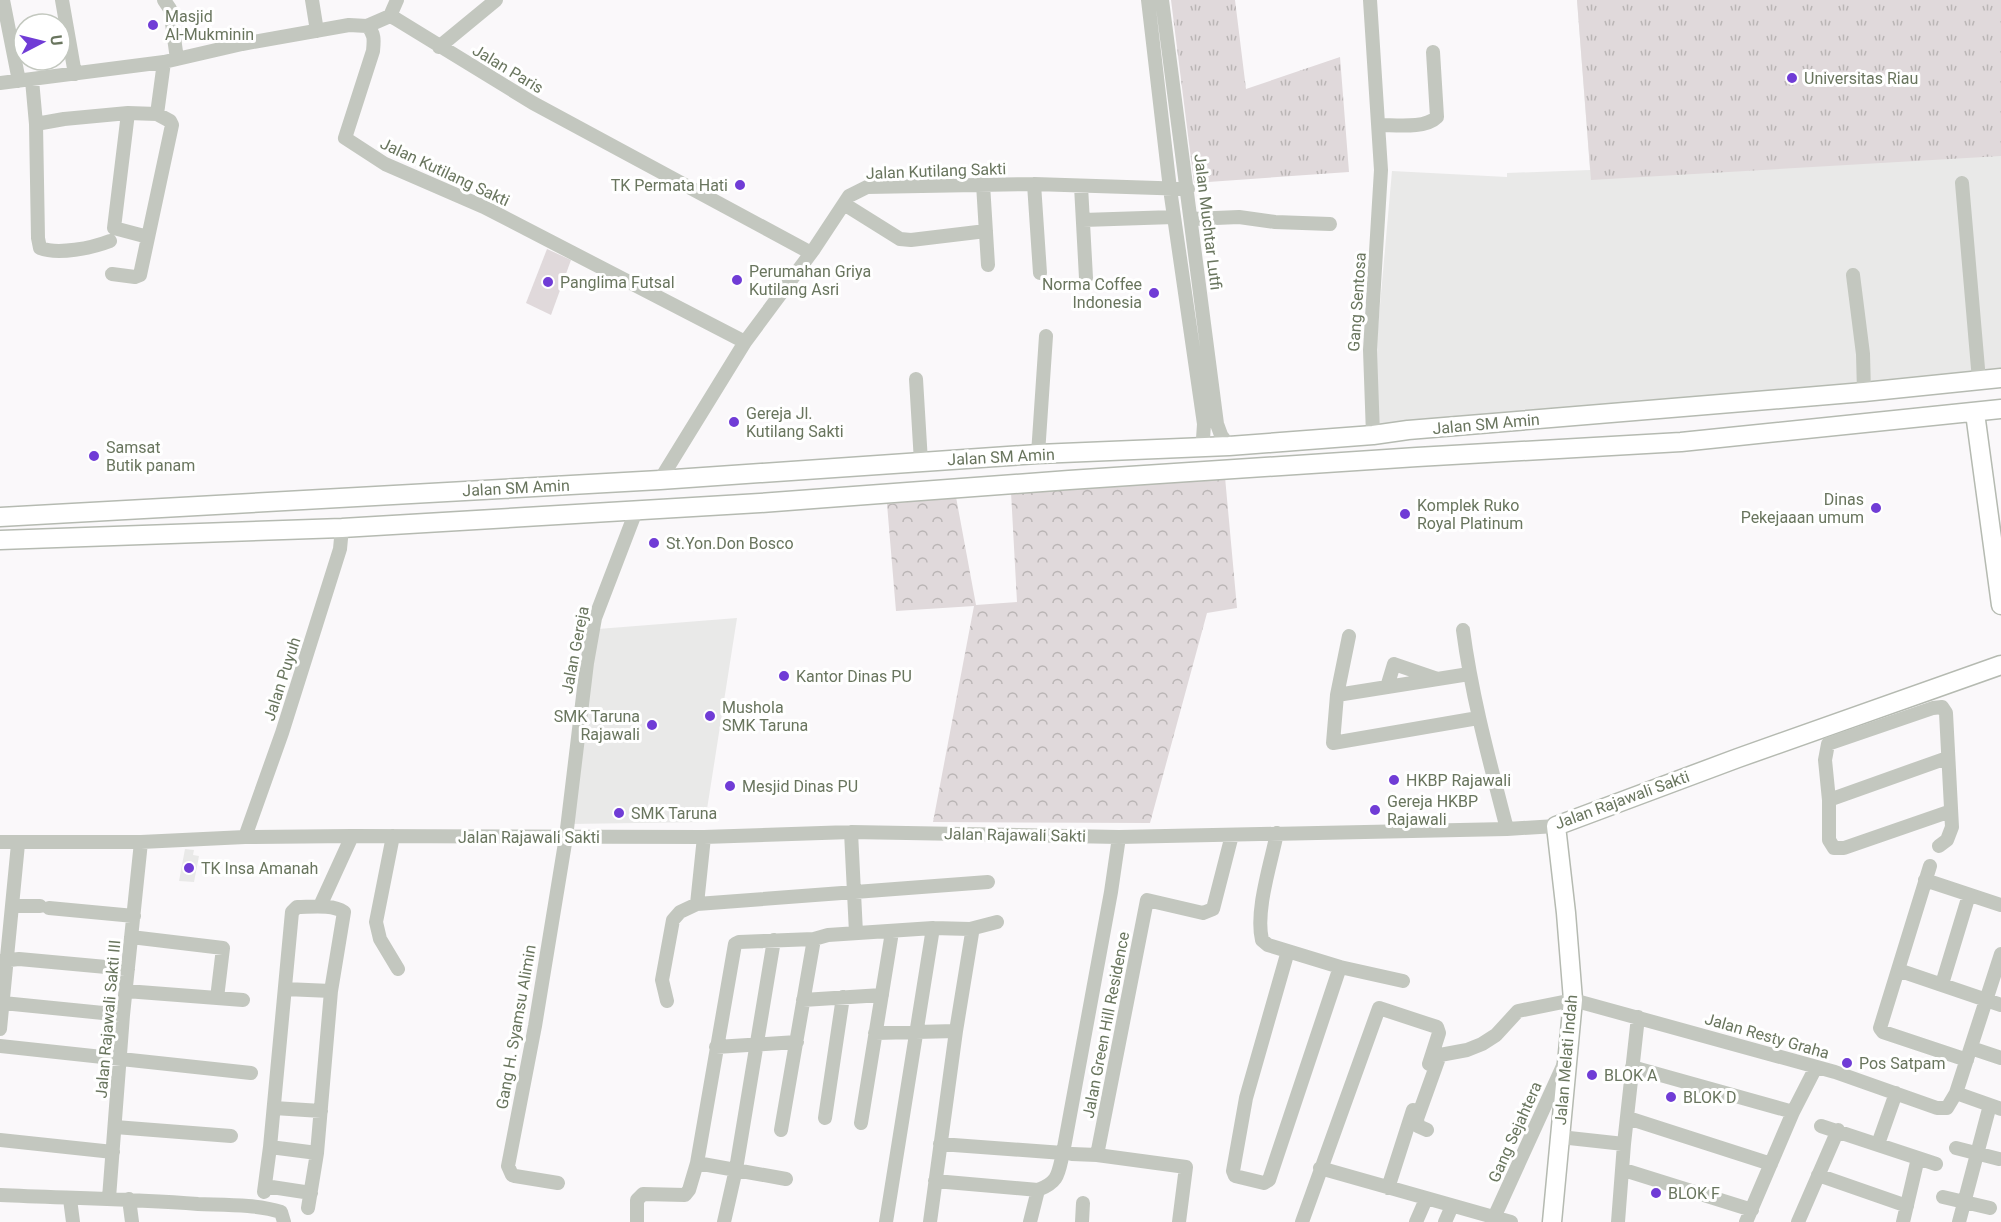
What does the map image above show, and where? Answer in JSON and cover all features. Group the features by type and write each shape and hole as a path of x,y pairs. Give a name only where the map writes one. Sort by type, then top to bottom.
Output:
{"main road":[{"name":"Jalan SM Amin","path":"0,517 660,480 1038,454 1229,446 1864,393 2001,378"},
{"name":"Jalan SM Amin","path":"0,540 342,528 815,500 1069,480 1682,442 2001,410"},
{"path":"1975,413 2001,605"},
{"path":"1065,453 1069,480"},
{"name":"Jalan Rajawali Sakti","path":"1556,826 1738,758 1873,719 2001,665"},
{"name":"Jalan Melati Indah","path":"1552,1222 1573,1000 1556,826"}],"street":[{"path":"3,0 36,124 40,248 47,251 81,249 110,241"},
{"path":"62,0 75,74"},
{"path":"156,114 171,60 170,9 164,0"},
{"path":"312,0 317,31"},
{"path":"0,84 171,60 242,44 349,25 367,26 390,16 397,0"},
{"name":"Jalan Muchtar Lutfi","path":"1148,0 1170,189 1204,424 1203,439 1199,448"},
{"name":"Jalan Muchtar Lutfi","path":"1162,0 1217,424 1229,446"},
{"name":"Gang Sentosa","path":"1370,0 1381,170 1370,350 1373,435"},
{"path":"439,47 490,2"},
{"name":"Jalan Paris","path":"390,16 533,104 811,253"},
{"name":"Jalan Kutilang Sakti","path":"367,26 372,30 374,38 373,51 345,138 385,164 484,207 745,342"},
{"path":"1379,125 1424,124 1432,122 1437,117 1433,52"},
{"path":"36,124 128,113 156,114 170,121 172,125 140,275 135,277 112,274"},
{"path":"128,113 114,228 148,237"},
{"path":"1962,183 1979,380"},
{"path":"983,184 988,265"},
{"name":"Jalan Kutilang Sakti","path":"660,480 745,342 811,253 849,196 867,187 983,184 1188,189"},
{"path":"1035,184 1040,273"},
{"path":"1081,186 1086,278"},
{"path":"844,204 900,239 910,240 986,231"},
{"path":"1083,220 1174,217"},
{"path":"1192,219 1239,217 1275,222 1330,224"},
{"path":"1853,275 1863,354 1864,393"},
{"path":"1038,454 1046,336"},
{"path":"916,379 921,462"},
{"name":"Jalan Gereja","path":"566,837 586,663 595,618 636,511"},
{"name":"Jalan Puyuh","path":"245,837 282,734 334,571 340,549 342,528"},
{"path":"1463,630 1468,674 1507,829"},
{"path":"1349,636 1337,694 1331,742 1478,718"},
{"path":"1387,687 1394,664 1437,679"},
{"path":"1337,694 1468,674"},
{"path":"1939,846 1950,835 1951,812 1946,713 1942,707 1873,719 1828,744 1825,760 1829,800 1829,840 1831,845 1838,849 1951,812"},
{"path":"1829,800 1947,758"},
{"name":"Jalan Rajawali Sakti","path":"0,843 141,842 245,837 352,836 704,837 851,832 1119,837 1556,826"},
{"path":"851,832 856,933"},
{"path":"1277,833 1260,915 1259,929 1262,940 1268,945 1340,967 1403,981"},
{"name":"Jalan Green Hill Residence","path":"1097,1155 1147,900 1203,913 1213,909 1232,835"},
{"path":"320,906 352,836"},
{"path":"393,836 376,922 387,954 398,969"},
{"name":"Gang H. Syamsu Alimin","path":"558,1183 512,1175 508,1166 535,1026 566,837"},
{"path":"697,904 704,837"},
{"path":"934,1181 1038,1190 1051,1185 1058,1177 1068,1154 1119,837"},
{"name":"Jalan Rajawali Sakti III","path":"109,1198 123,1015 141,842"},
{"path":"0,1029 3,1003 3,961 12,906 18,843"},
{"path":"1930,866 1881,1030 1969,1054 2001,1058"},
{"path":"1925,880 2001,905"},
{"path":"667,1001 662,980 673,920 680,912 697,904 988,882"},
{"path":"1942,984 1969,895"},
{"path":"12,906 134,916"},
{"path":"308,1208 312,1193 318,1153 331,991 344,912 341,909 320,906 293,909 265,1189 312,1193"},
{"path":"637,1222 636,1203 639,1196 651,1193 686,1196 689,1190 696,1163 716,1047 730,944 814,939 828,935 856,933 970,928 998,922"},
{"path":"886,1222 933,928"},
{"path":"930,1222 934,1181 972,933 970,928"},
{"path":"861,1123 892,932"},
{"path":"131,937 223,943 217,998"},
{"path":"781,1130 814,939"},
{"path":"724,1222 736,1168 774,940"},
{"path":"1288,951 1246,1098 1233,1171 1235,1176 1264,1183 1269,1180 1340,967"},
{"path":"1959,1222 1977,1153 1996,1107 1958,1087 2001,954"},
{"path":"3,961 19,959 128,969"},
{"path":"1898,970 2001,1005"},
{"path":"1382,992 1386,978"},
{"path":"285,989 331,991"},
{"path":"126,991 243,1000"},
{"path":"803,999 882,995"},
{"path":"825,1118 843,997"},
{"path":"1427,1131 1418,1126 1417,1119 1440,1054 1467,1050 1482,1044 1496,1035 1518,1011 1573,1000"},
{"name":"Jalan Resty Graha","path":"1573,1000 1816,1067 1937,1108 1950,1106 1958,1087"},
{"path":"3,1003 123,1015"},
{"path":"1302,1222 1379,1008 1436,1026 1440,1031 1388,1188"},
{"path":"1621,1221 1624,1144 1638,1017"},
{"path":"875,1033 956,1031"},
{"path":"716,1047 797,1042"},
{"path":"0,1046 251,1073"},
{"name":"Gang Sejahtera","path":"1493,1220 1566,1060"},
{"path":"1632,1067 1793,1112"},
{"path":"1624,1170 1749,1216 1793,1112 1816,1067"},
{"path":"1878,1144 1896,1093"},
{"path":"274,1107 321,1111"},
{"path":"1628,1118 1771,1164"},
{"path":"1821,1125 1936,1164"},
{"path":"115,1127 231,1136"},
{"path":"1798,1222 1838,1130"},
{"path":"1560,1137 1624,1144"},
{"path":"0,1140 113,1152"},
{"path":"940,1144 1097,1155 1186,1167 1179,1222"},
{"path":"270,1147 318,1153"},
{"path":"1956,1148 1999,1159"},
{"path":"1903,1222 1918,1158"},
{"path":"696,1163 736,1168 786,1179"},
{"path":"1320,1168 1493,1220 1511,1222"},
{"path":"1818,1175 1907,1206"},
{"path":"1030,1222 1038,1190"},
{"path":"0,1194 129,1199 273,1210 280,1212 284,1222"},
{"path":"1943,1197 1990,1208"},
{"path":"70,1198 73,1222"},
{"path":"129,1199 132,1222"},
{"path":"1416,1222 1426,1199"},
{"path":"1082,1222 1083,1203"},
{"path":"1445,1222 1452,1206"}],"shaded area":[{"path":"1577,0 2001,0 2001,372 1665,403 1377,424 1375,361 1392,171 1507,177 1507,173 1590,170"},
{"name":"SMK Taruna Rajawali","path":"737,618 705,822 569,824 598,629"},
{"name":"TK Insa Amanah","path":"185,849 194,850 193,855 199,856 194,882 179,881"}],"green space":[{"path":"1171,0 1235,0 1246,89 1340,57 1349,172 1194,183"},
{"name":"Universitas Riau","path":"1577,0 2001,0 2001,156 1591,180"},
{"name":"Panglima Futsal","path":"547,249 571,260 551,315 526,303"},
{"path":"1225,477 1237,608 1207,613 1150,823 933,822 974,606 896,611 887,504 956,497 976,605 1017,602 1011,492"}],"place":[{"name":"Masjid Al-Mukminin","path":"153,25"},
{"name":"Universitas Riau","path":"1792,78"},
{"name":"TK Permata Hati","path":"740,185"},
{"name":"Perumahan Griya Kutilang Asri","path":"737,280"},
{"name":"Panglima Futsal","path":"548,282"},
{"name":"Norma Coffee Indonesia","path":"1154,293"},
{"name":"Gereja Jl. Kutilang Sakti","path":"734,422"},
{"name":"Samsat Butik panam","path":"94,456"},
{"name":"Dinas Pekejaaan umum","path":"1876,508"},
{"name":"Komplek Ruko Royal Platinum","path":"1405,514"},
{"name":"St.Yon.Don Bosco","path":"654,543"},
{"name":"Kantor Dinas PU","path":"784,676"},
{"name":"Mushola SMK Taruna","path":"710,716"},
{"name":"SMK Taruna Rajawali","path":"652,725"},
{"name":"HKBP Rajawali","path":"1394,780"},
{"name":"Mesjid Dinas PU","path":"730,786"},
{"name":"Gereja HKBP Rajawali","path":"1375,810"},
{"name":"SMK Taruna","path":"619,813"},
{"name":"TK Insa Amanah","path":"189,868"},
{"name":"Pos Satpam","path":"1847,1063"},
{"name":"BLOK A","path":"1592,1075"},
{"name":"BLOK D","path":"1671,1097"},
{"name":"BLOK F","path":"1656,1193"}]}
